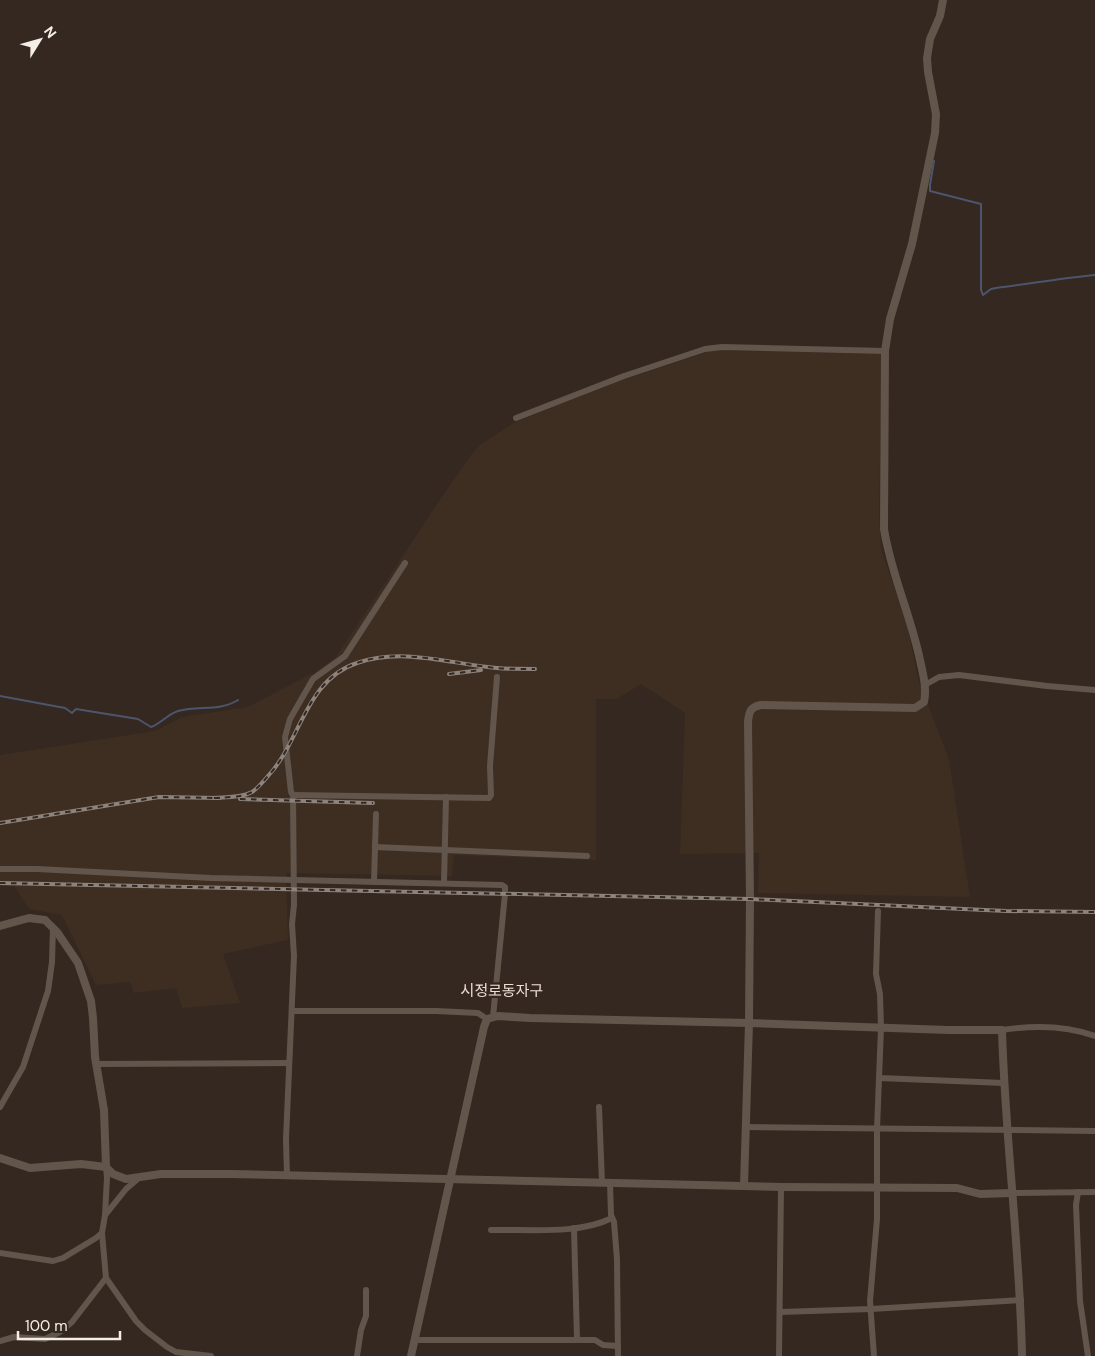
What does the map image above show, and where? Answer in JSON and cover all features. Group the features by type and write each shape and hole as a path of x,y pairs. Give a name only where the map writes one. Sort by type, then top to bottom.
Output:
{"street":[{"path":"744,1185 749,1023 748,722 750,712 755,706 761,704 915,708 924,702 925,685 916,638 889,552 884,529 885,351 890,320 912,244 935,133 936,114 927,58 930,39 940,16 943,0"},
{"path":"516,418 624,376 705,349 722,347 885,351"},
{"path":"287,1176 286,1139 294,956 292,924 294,905 293,795 291,792 285,738 290,719 313,679 344,656 405,563"},
{"path":"925,685 938,677 959,675 1095,690"},
{"path":"293,795 490,797 490,766 497,677"},
{"path":"444,884 446,797"},
{"path":"374,882 376,814"},
{"path":"375,847 587,856"},
{"path":"0,869 36,869 212,878 498,884 505,887 490,1018 484,1027 412,1356"},
{"path":"874,1356 871,1284 877,1219 877,1129 881,1028 880,994 876,974 878,911"},
{"path":"0,926 16,920 34,918 44,920 53,927 74,956 82,972 92,1009 96,1064 104,1110 107,1178 102,1233 106,1278 136,1321 175,1354 211,1356"},
{"path":"0,1107 23,1067 48,990 52,962 53,927"},
{"path":"292,1011 436,1011 478,1013 490,1018 749,1023 881,1028 1002,1030 1043,1026 1072,1030 1095,1036"},
{"path":"1002,1030 1007,1131 1021,1300 1022,1356"},
{"path":"96,1064 290,1063"},
{"path":"879,1078 1004,1083"},
{"path":"599,1107 606,1182 617,1259 618,1356"},
{"path":"745,1127 1095,1131"},
{"path":"0,1158 30,1168 81,1164 106,1167 119,1178 126,1179 143,1176 201,1174 957,1188 980,1194 1095,1192"},
{"path":"105,1215 126,1189 143,1176"},
{"path":"779,1356 781,1186"},
{"path":"1078,1192 1076,1206 1080,1301 1088,1356"},
{"path":"491,1230 574,1228 599,1224 612,1218"},
{"path":"574,1228 577,1339"},
{"path":"0,1253 53,1262 77,1250 102,1233"},
{"path":"0,1341 14,1338 45,1339 60,1332 72,1322 106,1278"},
{"path":"357,1356 361,1330 366,1316 366,1290"},
{"path":"780,1312 871,1309 1021,1300"},
{"path":"415,1340 577,1339 595,1340 603,1345 618,1346"}],"shaded area":[{"path":"713,350 882,354 879,514 881,549 907,624 918,679 949,759 970,897 758,893 759,853 680,854 685,713 641,684 617,699 596,699 596,860 454,855 452,876 286,873 288,940 223,954 240,1003 182,1008 176,988 134,993 130,982 96,985 62,915 29,909 15,887 0,886 0,755 155,731 182,717 248,707 315,672 336,657 441,498 480,445 515,422 620,381"}],"waterway":[{"path":"934,161 930,191 981,204 981,290 983,295 996,288 1095,275"},
{"path":"0,696 65,708 72,713 76,709 138,719 151,727 178,711 224,706 238,700"}],"railway":[{"path":"214,798 243,795 252,792 258,787 279,762 305,713 326,683 340,671 357,663 374,658 409,656 497,668 535,669"},
{"path":"449,674 481,670"},
{"path":"0,823 159,797 220,798"},
{"path":"240,799 373,803"},
{"path":"0,883 750,899 1006,911 1095,912"}],"district":[{"name":"시정로동자구","path":"502,991"}]}
